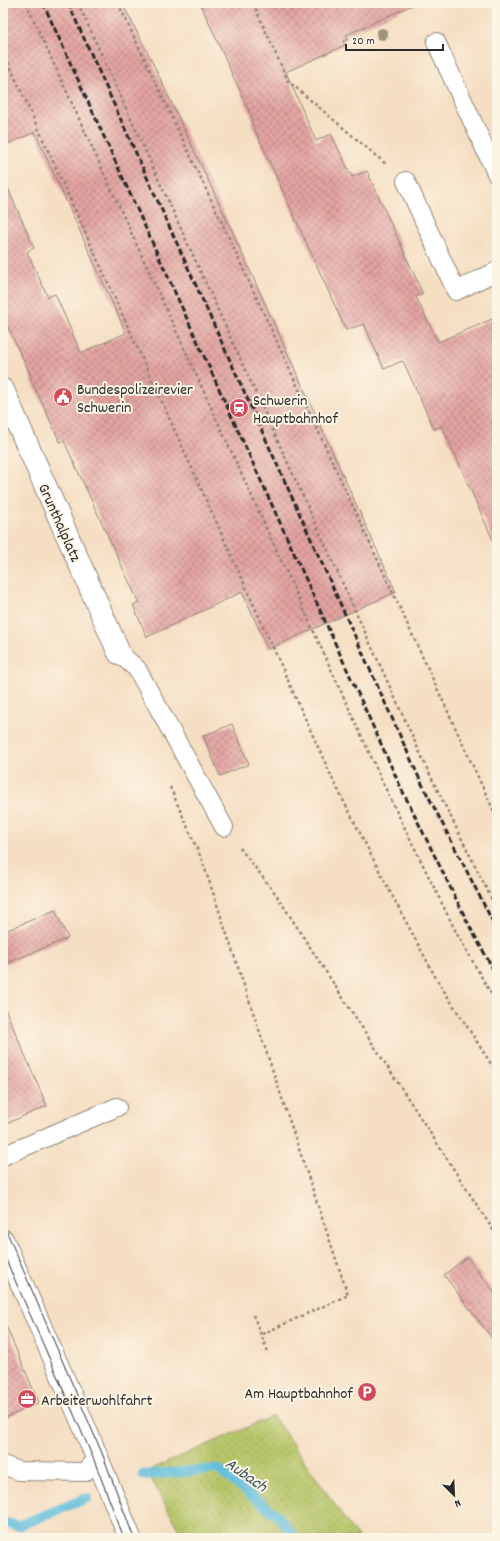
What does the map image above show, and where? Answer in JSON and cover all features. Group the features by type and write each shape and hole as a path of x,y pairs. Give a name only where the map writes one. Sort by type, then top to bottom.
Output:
{"street":[{"name":"Grunthalplatz","path":"3,390 119,653"},
{"path":"3,1241 97,1457 130,1538"}],"lane":[{"path":"436,42 497,175"},
{"path":"406,180 456,291 497,271"},
{"path":"119,653 137,669 224,826"},
{"path":"3,1156 117,1107"},
{"path":"3,1465 19,1471 85,1472 97,1457"}],"path":[{"path":"26,3 389,796 457,934 497,1004"},
{"path":"78,3 431,777 497,910"},
{"path":"118,3 226,230 497,818"},
{"path":"253,3 288,81 406,180"},
{"path":"3,51 333,780 437,980 497,1073"},
{"path":"167,780 202,860 348,1295 260,1334"},
{"path":"224,826 275,892 497,1236"},
{"path":"253,1315 268,1352"}],"green space":[{"path":"273,1416 358,1538 183,1538 147,1471"}],"building":[{"path":"3,3 122,3 148,53 227,220 396,592 268,649 242,592 147,637 133,605 139,603 64,441 60,442 3,317 3,177 34,248 27,252 48,297 55,294 81,353 126,333 35,132 3,146"},
{"path":"200,3 417,3 346,35 348,39 343,41 345,45 286,72 316,141 331,134 352,177 367,171 423,294 416,297 438,342 497,317 497,549 442,426 434,429 404,363 402,361 384,369 364,324 346,330 251,121 253,120"},
{"path":"232,724 249,764 220,776 203,736"},
{"path":"55,910 68,938 3,965 3,932"},
{"path":"3,1004 47,1106 3,1125"},
{"path":"467,1257 497,1296 497,1345 444,1275"},
{"path":"3,1319 39,1403 3,1419"}],"waterway":[{"name":"Aubach","path":"143,1475 218,1469 279,1517 295,1538"},
{"name":"Aubach","path":"3,1522 18,1526 87,1498"}],"tram line":[{"path":"3,1223 102,1453 134,1538"},
{"path":"3,1253 94,1460 124,1538"}],"railway":[{"path":"43,3 402,790 471,929 497,976"},
{"path":"68,3 421,782 497,930"}],"place":[{"name":"Bundespolizeirevier Schwerin","path":"63,397"},
{"name":"Schwerin Hauptbahnhof","path":"239,408"},
{"name":"Am Hauptbahnhof","path":"367,1392"},
{"name":"Arbeiterwohlfahrt","path":"27,1399"}]}
